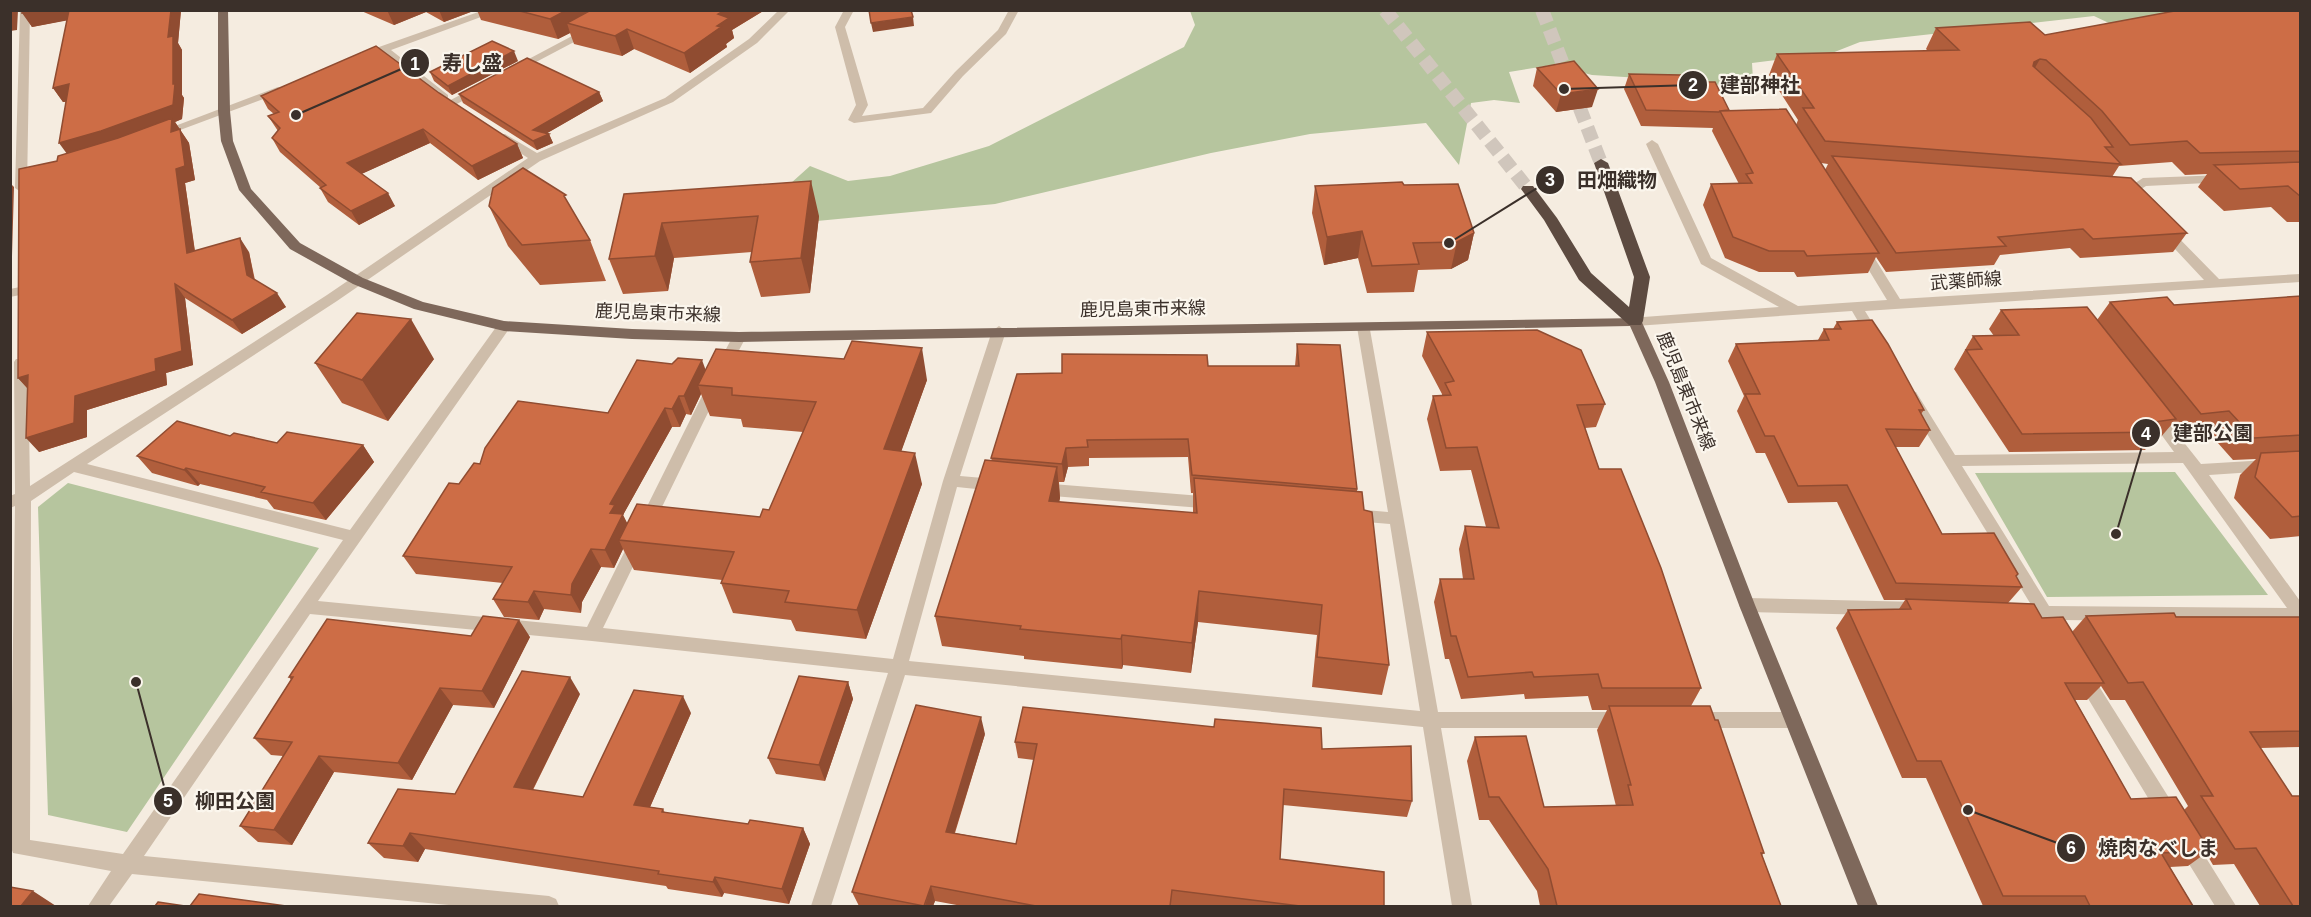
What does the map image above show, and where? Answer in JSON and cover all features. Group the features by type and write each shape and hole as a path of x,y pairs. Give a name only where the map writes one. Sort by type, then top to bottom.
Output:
{"highway":[{"path":"1601,162 1641,277 1635,321"},
{"path":"1528,189 1550,218 1585,276 1635,321"}],"main road":[{"name":"鹿児島東市来線","path":"223,10 224,111 227,141 245,190 295,246 358,281 419,306 504,326 632,334 738,337 1635,321 1662,382 1747,605 1868,906"}],"street":[{"path":"20,209 25,10"},
{"path":"350,62 495,10"},
{"path":"17,500 358,281 536,158 669,100 753,41 785,10"},
{"path":"849,10 840,27 862,105 854,120 927,111 959,74 1002,32 1014,10"},
{"path":"382,49 456,106 497,78 596,27"},
{"path":"143,140 295,84"},
{"path":"489,127 536,158"},
{"path":"1652,144 1706,261 1796,311"},
{"path":"2141,207 2120,188 2143,182 2233,179"},
{"path":"2156,222 2215,282"},
{"path":"1855,237 1896,304"},
{"name":"武薬師線","path":"1635,321 2301,278"},
{"path":"2058,293 2070,309"},
{"path":"1856,307 1882,350"},
{"path":"98,906 354,537 504,326"},
{"path":"1364,327 1462,906"},
{"path":"821,906 899,667 951,481 999,331"},
{"path":"592,634 738,337"},
{"path":"21,348 17,500 20,847 127,864 549,906"},
{"path":"1901,380 2063,643"},
{"path":"2143,401 2197,470 2301,614"},
{"path":"1951,461 2187,457"},
{"path":"2197,470 2301,462"},
{"path":"72,466 354,537"},
{"path":"951,481 1232,505"},
{"path":"1338,514 1397,519"},
{"path":"1747,605 1939,610"},
{"path":"305,608 592,634 1432,720 1644,720"},
{"path":"2021,612 2301,614"},
{"path":"2076,663 2226,906"},
{"path":"1679,720 1793,720"}],"green space":[{"path":"1190,11 2300,11 2147,41 2094,16 1860,42 1832,53 1752,63 1753,80 1707,86 1592,75 1552,65 1509,72 1520,103 1494,100 1471,103 1459,165 1426,123 1310,134 1211,153 995,204 681,234 771,201 810,166 848,181 890,176 989,146 1184,47 1195,25"},
{"path":"2175,472 2268,595 2047,597 1975,473"},
{"path":"68,483 319,548 127,832 48,815 38,507"}],"building":[{"path":"69,10 171,10 168,37 173,36 173,84 175,84 173,105 101,131 59,143 69,84 53,88"},
{"path":"516,10 567,10 550,19"},
{"path":"591,10 725,10 718,14 729,18 717,26 721,27 684,53 627,29 615,36 567,23"},
{"path":"869,10 911,10 913,17 871,23"},
{"path":"2180,10 2301,10 2301,151 2200,153 2187,141 2130,145 2102,111 2046,60 2040,59 2034,62 2033,66 2091,118 2113,147 2105,147 2121,164 1825,141 1803,108 1814,108 1777,54 1959,50 1936,28 2030,22 2045,35"},
{"path":"492,41 514,51 448,86 430,72"},
{"path":"376,46 439,93 517,144 472,166 423,129 347,163 388,193 351,211 320,188 326,185 272,138 280,128 268,116 279,112 261,96"},
{"path":"527,58 599,92 533,130 549,134 533,141 459,94"},
{"path":"1574,61 1598,89 1561,94 1537,68"},
{"path":"1629,74 1681,75 1684,82 1715,82 1729,110 1719,112 1646,110"},
{"path":"1786,109 1879,253 1807,256 1804,251 1769,251 1733,237 1711,184 1752,183 1746,174 1753,173 1720,111"},
{"path":"172,118 171,132 180,129 185,166 176,169 187,253 240,238 247,275 277,293 232,320 175,284 182,351 155,359 156,371 75,396 74,423 26,438 28,375 18,378 19,169 57,161 58,156 118,138"},
{"path":"1832,156 2131,178 2187,233 2093,239 2083,229 1998,237 2006,246 1896,253"},
{"path":"2301,162 2301,197 2288,186 2240,189 2214,165"},
{"path":"523,168 566,195 564,196 590,240 522,245 489,206 493,188"},
{"path":"811,181 801,258 750,262 758,216 662,223 655,256 609,259 624,194"},
{"path":"1402,182 1404,185 1458,184 1474,233 1457,242 1413,243 1419,264 1372,266 1362,231 1327,237 1315,186"},
{"path":"2301,296 2301,435 2254,438 2229,411 2201,414 2110,302 2167,297 2174,305"},
{"path":"2087,307 2176,419 2154,422 2161,432 2022,434 1966,350 1982,349 1973,336 2019,335 2001,310"},
{"path":"357,313 411,319 362,380 315,363"},
{"path":"1872,320 1888,344 1924,410 1919,410 1930,430 1886,429 1942,534 1994,533 2018,574 2016,576 2022,587 1896,583 1847,485 1798,486 1774,436 1765,436 1745,394 1760,394 1736,344 1829,340 1824,329 1841,329 1837,322"},
{"path":"1537,330 1581,350 1605,404 1577,405 1599,469 1621,469 1661,568 1701,688 1602,688 1598,674 1534,677 1532,672 1468,677 1456,636 1451,636 1440,579 1474,579 1465,526 1499,528 1477,447 1446,448 1433,396 1451,395 1445,383 1454,381 1427,332"},
{"path":"852,341 922,348 884,449 915,453 857,610 785,602 789,591 721,583 734,552 619,540 637,504 760,517 763,509 769,510 816,402 732,395 732,388 698,385 716,349 844,359"},
{"path":"1297,344 1340,345 1357,489 1192,475 1188,439 1087,440 1088,447 1066,448 1062,464 991,458 1017,374 1062,373 1062,354 1207,355 1208,366 1299,366"},
{"path":"678,358 702,360 684,396 679,396 672,409 665,408 610,504 615,505 610,513 623,514 605,550 591,549 572,584 571,595 534,591 528,602 493,599 512,567 403,556 449,483 459,484 474,463 480,464 485,448 518,401 608,413 637,360 672,364"},
{"path":"177,421 230,436 234,433 277,443 287,432 363,445 313,503 261,492 265,487 186,468 184,470 137,456"},
{"path":"2301,451 2301,516 2292,517 2255,477 2261,453"},
{"path":"985,460 1057,467 1049,501 1197,513 1194,478 1362,492 1364,510 1372,512 1389,665 1317,657 1322,605 1199,591 1192,643 1122,635 1121,639 1020,629 1021,626 935,616"},
{"path":"1906,599 2034,604 2042,618 2063,617 2104,683 2065,683 2131,799 2176,797 2210,851 2161,853 2193,906 2090,906 2085,896 2003,896 1941,761 1917,761 1848,610 1911,609"},
{"path":"2174,613 2176,617 2301,617 2301,731 2250,732 2292,796 2301,796 2301,906 2293,906 2256,848 2235,849 2201,796 2213,796 2143,682 2128,683 2086,616"},
{"path":"483,616 519,620 482,691 440,688 398,763 319,756 274,830 240,826 292,742 254,738 293,677 289,677 327,619 471,636"},
{"path":"522,671 570,677 514,787 583,797 634,690 683,696 634,805 663,809 662,812 748,824 750,820 803,828 782,889 715,877 713,882 658,874 659,871 410,833 403,846 368,843 398,789 455,794"},
{"path":"799,676 848,682 819,765 768,758"},
{"path":"916,705 981,717 946,832 1016,844 1037,744 1015,742 1023,707 1214,727 1215,719 1321,728 1322,749 1411,746 1412,801 1284,789 1280,859 1384,872 1384,906 1300,906 1172,890 1170,906 1036,906 931,886 924,906 852,892"},
{"path":"1609,706 1710,706 1715,720 1718,720 1764,853 1761,853 1781,906 1557,906 1548,869 1499,797 1489,797 1475,737 1526,736 1544,807 1633,805 1628,785 1631,785"},
{"path":"10,887 33,891 21,906 10,906"},
{"path":"199,894 286,906 190,906"},
{"path":"158,902 185,906 155,906"}],"tunnel":[{"path":"1385,10 1528,189"},
{"path":"1542,10 1601,163"}],"place":[{"name":"建部神社","path":"1564,89"},
{"name":"寿し盛","path":"296,115"},
{"name":"田畑織物","path":"1449,243"},
{"name":"建部公園","path":"2116,534"},
{"name":"柳田公園","path":"136,682"},
{"name":"焼肉なべしま","path":"1968,810"}]}
